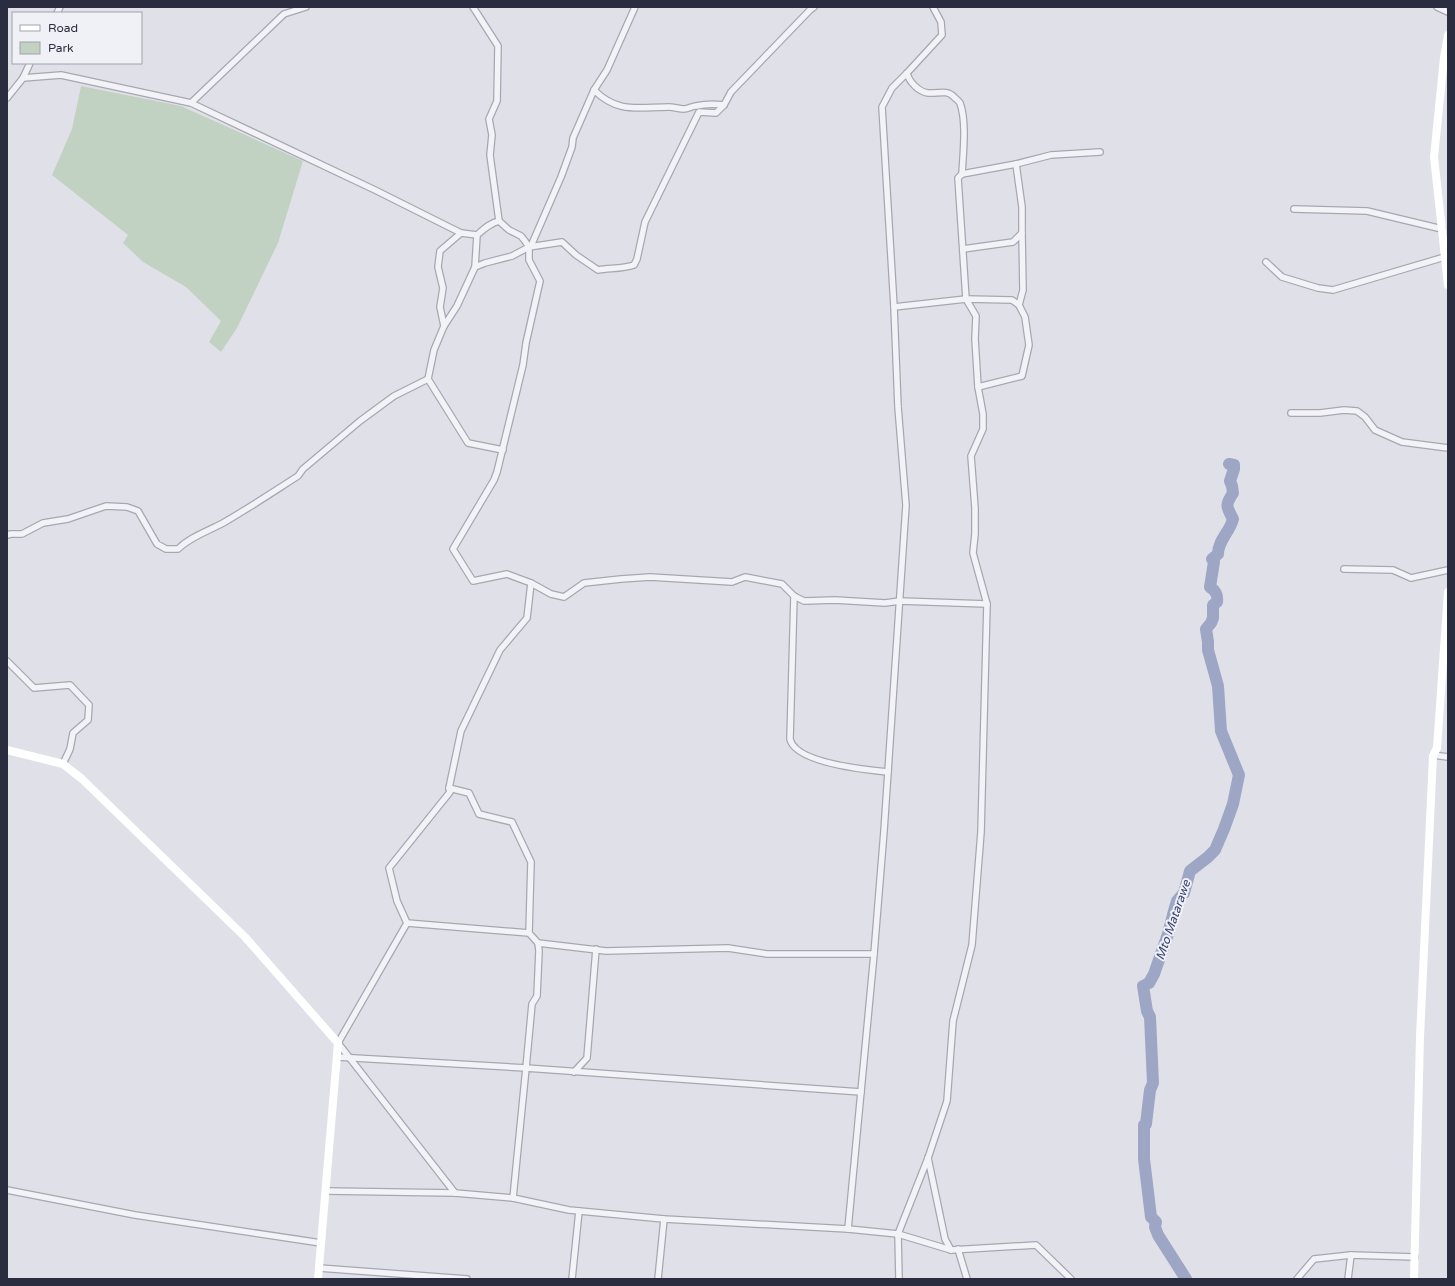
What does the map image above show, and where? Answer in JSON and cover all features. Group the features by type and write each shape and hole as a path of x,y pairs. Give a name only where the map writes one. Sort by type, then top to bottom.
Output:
{"street":[{"path":"191,103 284,14 306,7"},
{"path":"473,7 498,46 497,101 489,119 492,135 490,155 499,221 509,230 521,236 530,247"},
{"path":"635,7 607,70 594,90 573,138 572,147 555,191 530,247 529,260 540,281 526,343 523,365 503,450 494,480 453,549 473,581 507,574 531,583 551,594 564,597 584,583 621,579 650,577 732,582 745,578 782,584 794,596 804,601 835,600 885,603 900,601 987,604"},
{"path":"474,267 512,256 530,247 562,242 576,255 598,270 624,268 634,265 637,259 645,222 699,112 716,113 724,105 731,92 814,7"},
{"path":"848,1229 874,954 906,505 898,407 894,307 882,107 892,88 942,34 942,22 933,7"},
{"path":"1437,7 1448,12"},
{"path":"1448,35 1444,58 1434,157 1448,285"},
{"path":"7,98 23,78 30,64"},
{"path":"907,73 908,78 915,87 927,93 951,93 960,102 964,129 962,174"},
{"path":"23,78 61,75 191,103 375,190 461,233 477,235"},
{"path":"594,90 602,97 626,108 640,109 670,107 685,109 715,104 724,105"},
{"path":"899,1279 898,1234 928,1158 947,1101 953,1022 973,939 981,832 987,604 974,553 975,508 972,456 982,429 983,414 978,387 975,340 976,316 966,299 958,178 962,174 1016,164 1051,155 1100,152"},
{"path":"1016,164 1022,207 1023,290 1019,305"},
{"path":"1294,209 1367,211 1442,229"},
{"path":"499,221 493,222 477,235 474,267 457,306 444,326 434,350 428,379 468,443 503,450"},
{"path":"444,326 440,307 442,288 438,267 440,251 461,233"},
{"path":"963,250 1013,242 1022,233"},
{"path":"1266,262 1282,277 1318,288 1333,290 1446,257"},
{"path":"894,307 966,299 1012,300 1019,305 1024,317 1029,345 1022,376 978,387"},
{"path":"7,535 22,534 43,523 68,519 106,506 127,507 138,511 157,544 166,549 178,549 186,541 247,510 298,476 303,469 394,396 428,379"},
{"path":"1291,413 1320,413 1344,410 1357,411 1365,417 1370,425 1376,430 1402,442 1448,448"},
{"path":"1344,569 1393,570 1411,578 1448,570"},
{"path":"407,923 397,901 389,868 450,792 449,788 462,731 500,650 527,618 531,583"},
{"path":"1414,1279 1420,1037 1433,755 1437,748 1448,592"},
{"path":"794,596 791,744 801,753 821,760 848,767 888,772"},
{"path":"7,661 34,688 70,685 89,705 88,720 73,734 70,749 63,764"},
{"path":"7,750 63,764 82,779 245,937 338,1043 455,1193"},
{"path":"1433,755 1448,757"},
{"path":"449,788 469,793 479,814 512,822 531,862 529,933"},
{"path":"318,1279 338,1043 407,923"},
{"path":"407,923 529,933 538,943 537,996 532,1004 513,1198"},
{"path":"538,943 606,951 728,948 767,954 874,954"},
{"path":"574,1072 587,1058 596,949"},
{"path":"337,1057 526,1068 861,1092"},
{"path":"928,1158 945,1239 951,1250"},
{"path":"7,1190 135,1215 321,1243"},
{"path":"326,1191 455,1193 513,1198 569,1210 664,1219 848,1229 898,1234 951,1250 1036,1245 1071,1279"},
{"path":"572,1279 579,1211"},
{"path":"658,1279 664,1219"},
{"path":"958,1249 967,1279"},
{"path":"1297,1279 1314,1259 1351,1255 1415,1257"},
{"path":"1348,1279 1351,1255"},
{"path":"319,1268 467,1279"}],"green space":[{"path":"81,86 181,106 303,161 278,243 237,328 221,352 209,342 221,321 186,287 143,262 123,243 128,235 52,175 72,129"}],"waterway":[{"name":"Mto Matarawe","path":"1186,1279 1158,1235 1155,1227 1156,1222 1151,1217 1144,1159 1144,1125 1146,1124 1150,1090 1153,1083 1150,1017 1147,1011 1143,986 1149,983 1154,974 1168,934 1177,901 1184,893 1190,871 1215,850 1233,804 1239,775 1221,731 1218,686 1208,650 1206,629 1213,618 1213,605 1217,602 1217,595 1210,587 1214,562 1212,559 1218,554 1220,544 1233,519 1227,506 1233,493 1230,481 1234,465 1229,464"}]}
